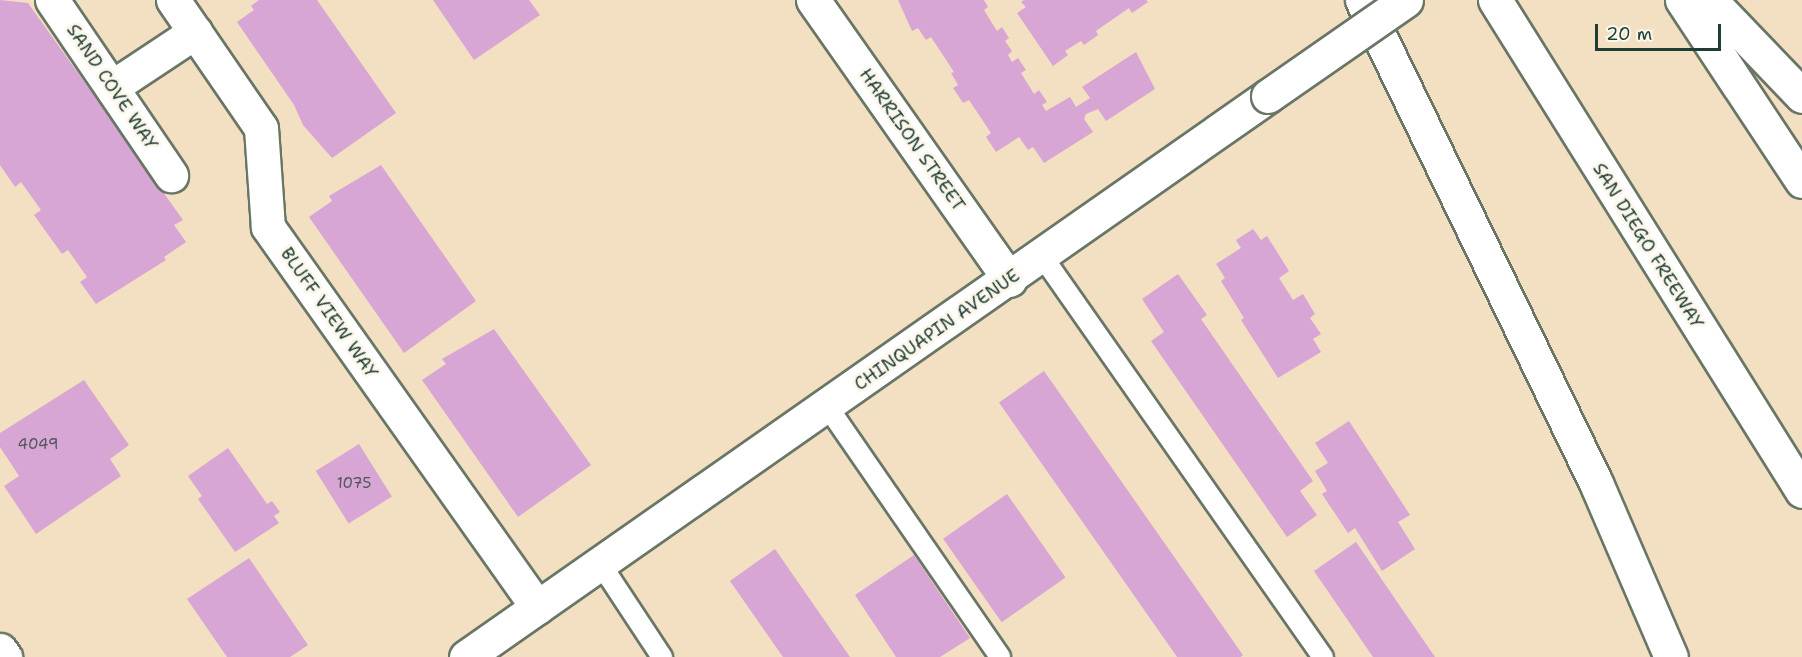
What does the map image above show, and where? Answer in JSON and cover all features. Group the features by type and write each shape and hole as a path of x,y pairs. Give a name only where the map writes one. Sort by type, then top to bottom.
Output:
{"main road":[{"name":"SAND COVE WAY","path":"52,0 171,175"},
{"name":"BLUFF VIEW WAY","path":"173,0 261,128 268,227 537,607"},
{"name":"HARRISON STREET","path":"813,0 1010,280"},
{"path":"1362,0 1596,483 1671,657"},
{"name":"CHINQUAPIN AVENUE","path":"466,657 1010,280 1406,0"},
{"name":"SAN DIEGO FREEWAY","path":"1495,0 1802,491"},
{"path":"1683,0 1802,182"},
{"path":"1710,0 1802,96"},
{"path":"112,87 195,32"},
{"path":"0,650 5,657"}],"lane":[{"path":"1042,256 1323,657"},
{"path":"827,406 1000,657"},
{"path":"600,563 662,657"}],"building":[{"path":"0,0 28,3 183,220 174,225 186,242 164,257 166,260 96,304 80,282 87,277 68,250 62,254 34,215 41,210 21,182 15,187 0,165"},
{"path":"259,0 317,0 396,113 332,158 303,125 294,105 237,22 254,10 251,6"},
{"path":"433,0 529,0 540,15 474,60"},
{"path":"898,0 984,0 988,7 984,10 997,31 1002,27 1009,38 1005,41 1012,51 1008,55 1012,62 1018,58 1026,70 1021,73 1034,94 1039,90 1047,102 1042,105 1046,111 1070,97 1076,107 1090,98 1082,87 1136,52 1155,89 1106,121 1098,109 1086,114 1084,119 1093,132 1044,163 1033,147 1028,150 1019,137 996,152 986,137 991,133 969,100 963,103 953,88 958,85 951,73 954,72 931,37 926,40 918,28 912,31"},
{"path":"1024,0 1146,0 1148,2 1132,13 1129,8 1096,31 1098,35 1084,45 1081,41 1065,51 1068,55 1053,66 1017,13 1026,7 1021,2"},
{"path":"381,165 476,301 404,353 309,217 332,201 329,196"},
{"path":"1253,229 1261,240 1267,236 1289,271 1279,278 1293,300 1303,294 1315,314 1310,318 1321,334 1313,339 1321,352 1278,378 1241,320 1244,318 1221,281 1225,278 1216,264 1241,248 1236,240"},
{"path":"1178,274 1207,315 1201,319 1313,481 1300,491 1317,515 1287,537 1151,341 1164,332 1142,299"},
{"path":"494,329 591,465 518,517 422,380 446,364 442,359"},
{"path":"1044,371 1243,655 1177,657 999,403"},
{"path":"84,380 129,445 110,459 121,476 36,534 4,486 19,476 0,447 0,433"},
{"path":"1349,421 1410,515 1398,522 1415,549 1382,571 1355,528 1348,533 1322,494 1327,491 1315,471 1328,463 1315,443"},
{"path":"359,444 392,497 349,524 316,471"},
{"path":"228,448 267,504 272,501 280,512 274,516 279,523 235,552 198,499 202,496 188,476"},
{"path":"1007,494 1066,578 1002,622 943,539"},
{"path":"1356,542 1435,657 1373,657 1314,571"},
{"path":"775,549 850,657 783,657 730,581"},
{"path":"914,555 970,638 940,657 896,657 855,595"},
{"path":"249,558 308,645 290,657 227,657 187,599"}]}
